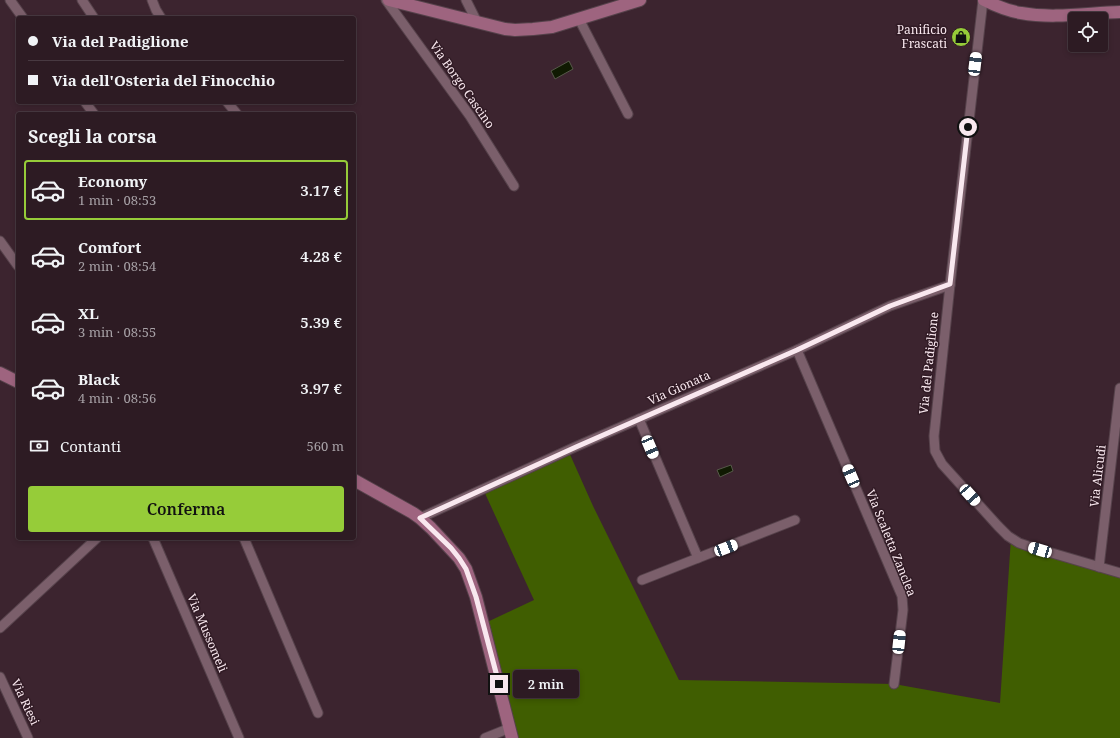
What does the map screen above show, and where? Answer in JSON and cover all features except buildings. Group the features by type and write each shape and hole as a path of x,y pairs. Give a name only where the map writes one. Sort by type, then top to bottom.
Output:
{"street":[{"path":"10,0 22,16"},
{"path":"82,0 93,16"},
{"path":"152,0 160,16"},
{"path":"388,0 505,29 527,30 552,27 640,0"},
{"name":"Via Borgo Cascino","path":"388,0 470,116 514,186"},
{"path":"466,0 477,22"},
{"path":"983,0 1011,11 1033,15 1120,12"},
{"name":"Via del Padiglione","path":"983,0 950,284 934,446 937,456 942,464 998,526 1011,538 1028,546 1120,573"},
{"path":"579,19 628,114"},
{"path":"229,104 235,112"},
{"path":"0,241 16,263"},
{"name":"Via Gionata","path":"420,518 568,450 797,350 890,306 950,284"},
{"name":"Via Scaletta Zanclea","path":"797,350 902,596 903,614 894,684"},
{"path":"0,373 16,381"},
{"name":"Via Alicudi","path":"1099,567 1120,388"},
{"path":"639,419 698,558"},
{"path":"356,481 420,518 451,548 466,569 476,597 511,733 485,738"},
{"path":"642,580 795,520"},
{"path":"0,628 95,540"},
{"name":"Via Mussomeli","path":"154,540 239,738"},
{"path":"245,540 318,713"},
{"name":"Via Riesi","path":"0,677 28,738"}],"green space":[{"path":"568,450 593,506 679,680 894,684 1000,703 1011,538 1120,573 1120,738 513,738 483,624 534,600 483,489"}],"shaded area":[{"path":"569,61 573,69 555,79 551,71"},
{"path":"731,465 733,471 720,477 717,470"}],"place":[{"name":"Panificio Frascati","path":"961,37"}],"route":[{"path":"499,684 476,597 466,569 451,548 420,518 697,393 797,350 890,306 950,284 968,127"}]}
